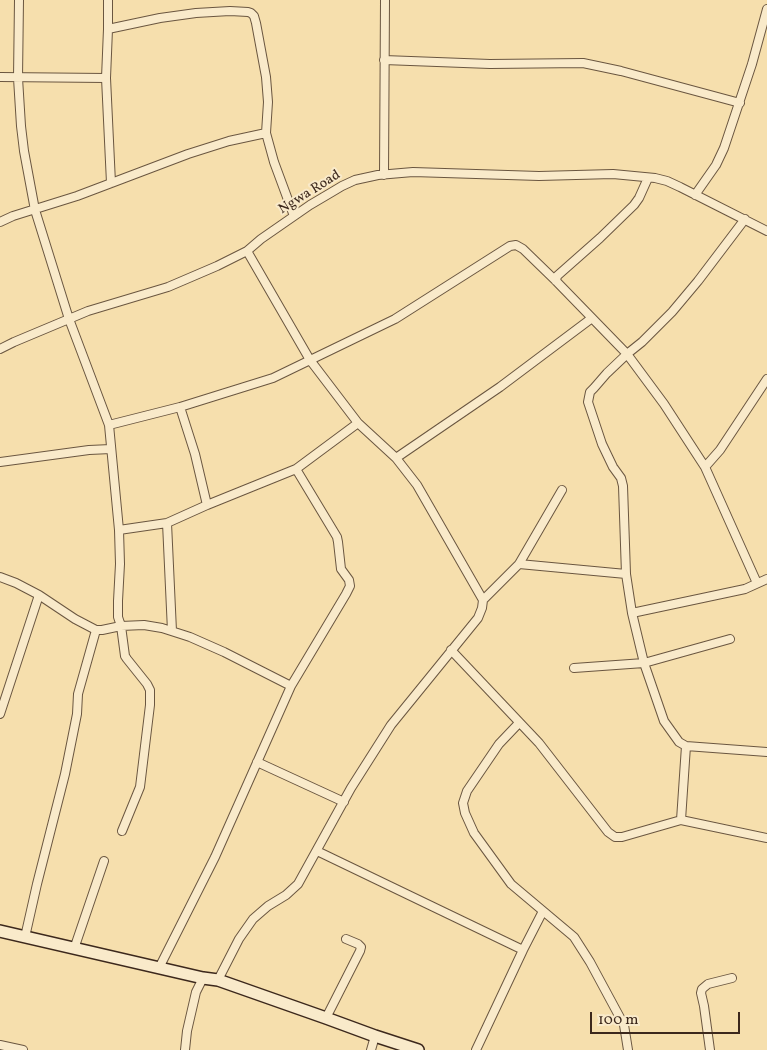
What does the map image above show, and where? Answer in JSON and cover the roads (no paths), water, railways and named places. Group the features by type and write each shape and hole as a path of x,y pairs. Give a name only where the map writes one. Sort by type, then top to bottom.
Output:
{"street":[{"path":"19,0 18,78 21,126 35,210 69,319 109,425 119,530 118,617 126,659 150,690 150,705 140,787 122,831"},
{"path":"108,0 106,78 111,184"},
{"path":"384,174 385,0"},
{"path":"108,29 160,18 196,13 230,11 248,12 254,16 266,77 268,102 266,133 274,162 294,216"},
{"path":"695,195 716,165 724,148 767,11"},
{"path":"384,60 490,64 582,63 621,71 695,92 740,102"},
{"path":"0,77 106,78"},
{"path":"0,222 111,184 196,151 266,133"},
{"name":"Ngwa Road","path":"0,349 88,311 168,287 217,266 247,251 310,205 342,186 355,180 384,174 413,172 539,176 613,174 648,178 667,181 767,231"},
{"path":"556,281 557,276 634,206 648,178"},
{"path":"745,219 672,312 607,373 590,392 588,402 602,444 623,486 626,574 632,614 644,663 664,721 679,742 686,746 767,752"},
{"path":"109,425 180,407 273,378 395,319 510,246 516,245 523,249 556,281 627,354 664,404 706,467 757,584"},
{"path":"218,980 239,939 253,919 298,884 390,725 478,618 483,600 417,486 396,458 358,423 310,360 247,251"},
{"path":"396,458 500,387 592,318"},
{"path":"706,467 720,450 767,379"},
{"path":"180,407 195,454 207,505"},
{"path":"119,530 167,523 296,469 358,423"},
{"path":"0,462 89,450 111,449"},
{"path":"159,968 215,857 291,686 350,586 349,580 341,569 337,538 296,469"},
{"path":"483,600 519,564 562,490"},
{"path":"167,523 172,631"},
{"path":"519,564 626,574"},
{"path":"0,577 16,582 96,630 144,625 190,636 291,686"},
{"path":"632,614 744,589 767,579"},
{"path":"0,714 39,595"},
{"path":"25,937 66,774 77,714 78,694 96,630"},
{"path":"574,668 644,663 730,639"},
{"path":"451,650 539,744 608,832 615,837 622,837 681,820 767,838"},
{"path":"519,723 499,744 467,791 463,803 465,813 474,833 511,884 574,937 590,962 624,1025 628,1050"},
{"path":"681,820 686,746"},
{"path":"257,762 344,802"},
{"path":"317,851 523,950"},
{"path":"74,949 104,861"},
{"path":"476,1050 543,911"},
{"path":"0,931 218,980 418,1050"},
{"path":"326,1018 360,952 361,947 358,944 346,939"},
{"path":"185,1050 187,1031 196,992 204,978"},
{"path":"710,1050 701,993 702,989 708,984 732,978"},
{"path":"371,1050 374,1036"},
{"path":"0,1045 23,1050"}]}
